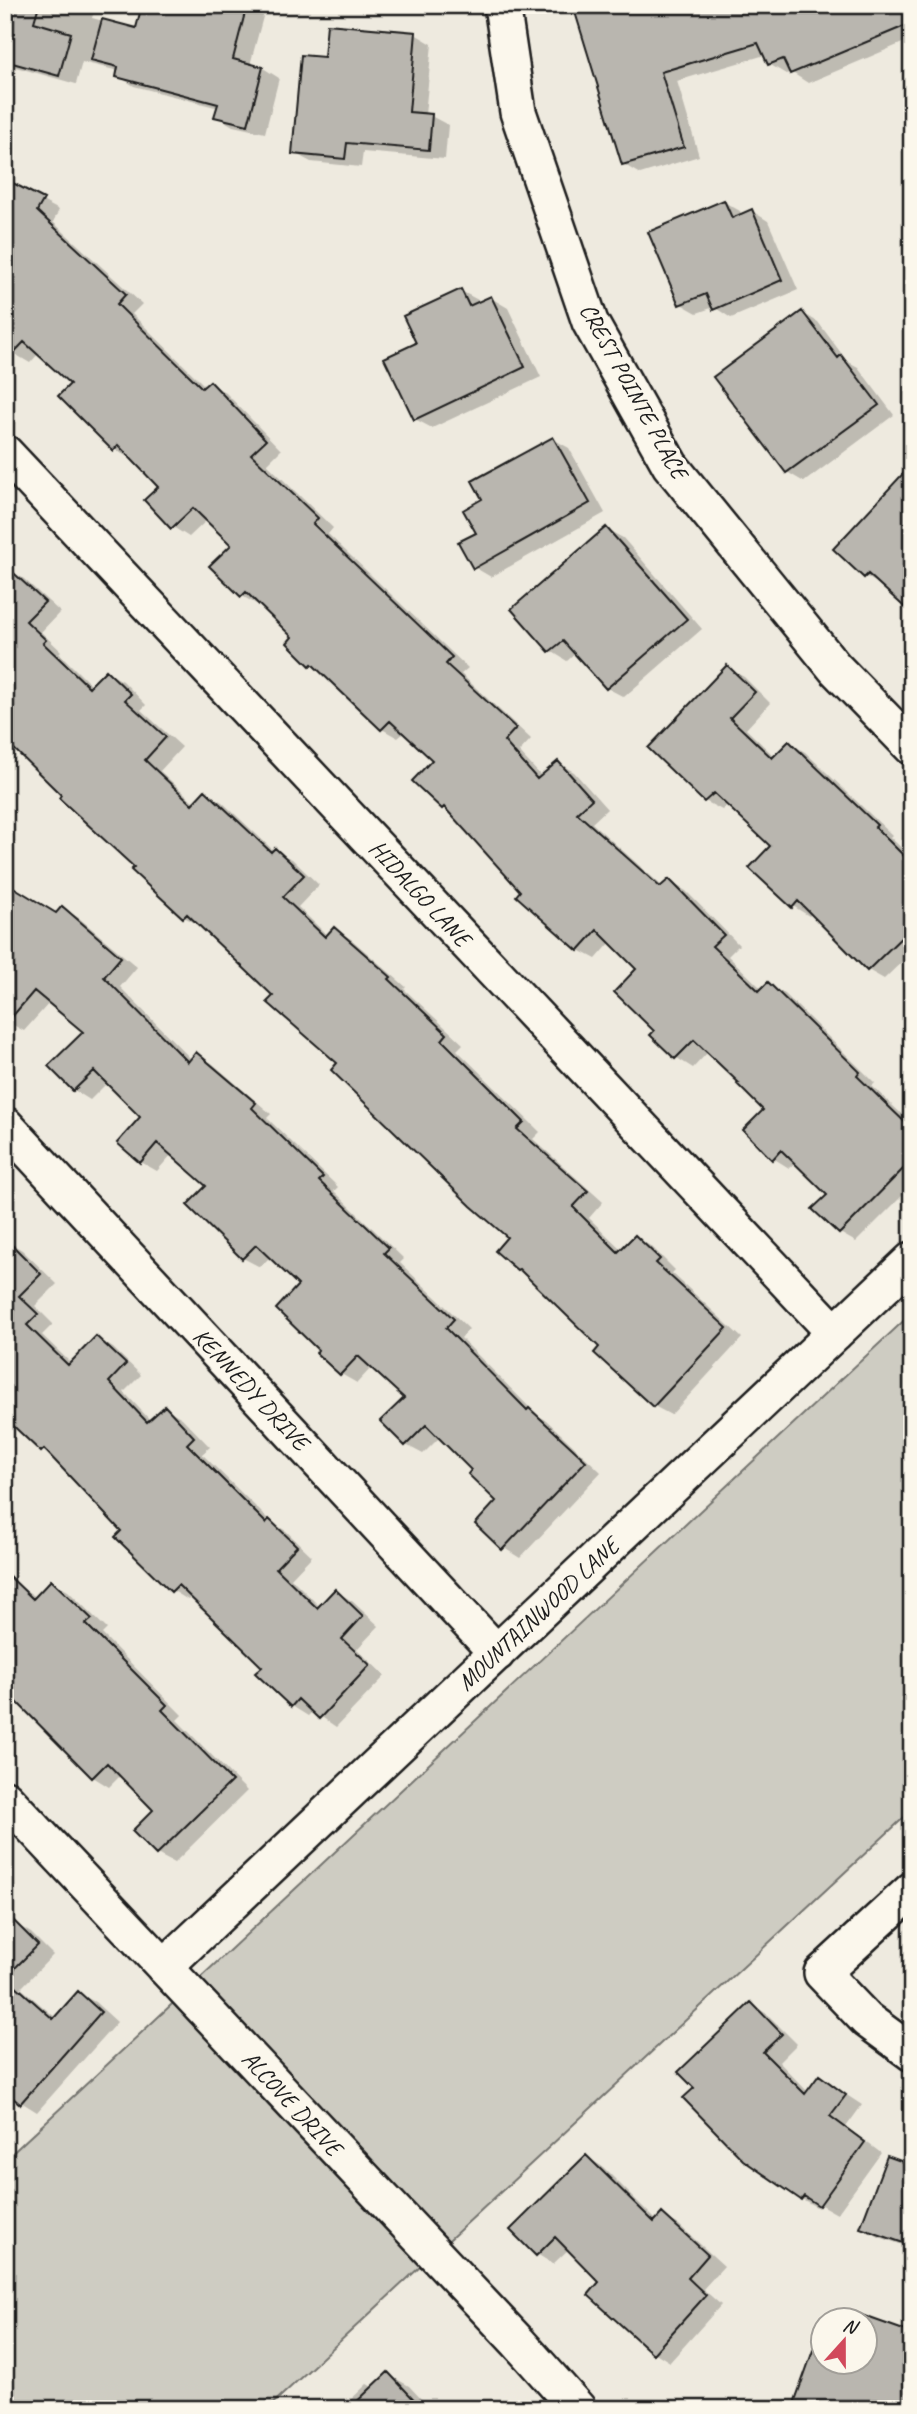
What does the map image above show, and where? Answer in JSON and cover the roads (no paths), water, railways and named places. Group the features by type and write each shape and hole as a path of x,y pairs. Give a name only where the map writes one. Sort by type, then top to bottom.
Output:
{"street":[{"name":"CREST POINTE PLACE","path":"502,5 518,112 590,322 670,465 835,668 912,747"},
{"name":"HIDALGO LANE","path":"5,453 835,1333"},
{"name":"KENNEDY DRIVE","path":"5,1125 496,1653"},
{"name":"MOUNTAINWOOD LANE","path":"164,1967 912,1260"},
{"name":"ALCOVE DRIVE","path":"5,1798 578,2409"},
{"path":"912,1889 822,1973 867,2020 912,2053"}]}
